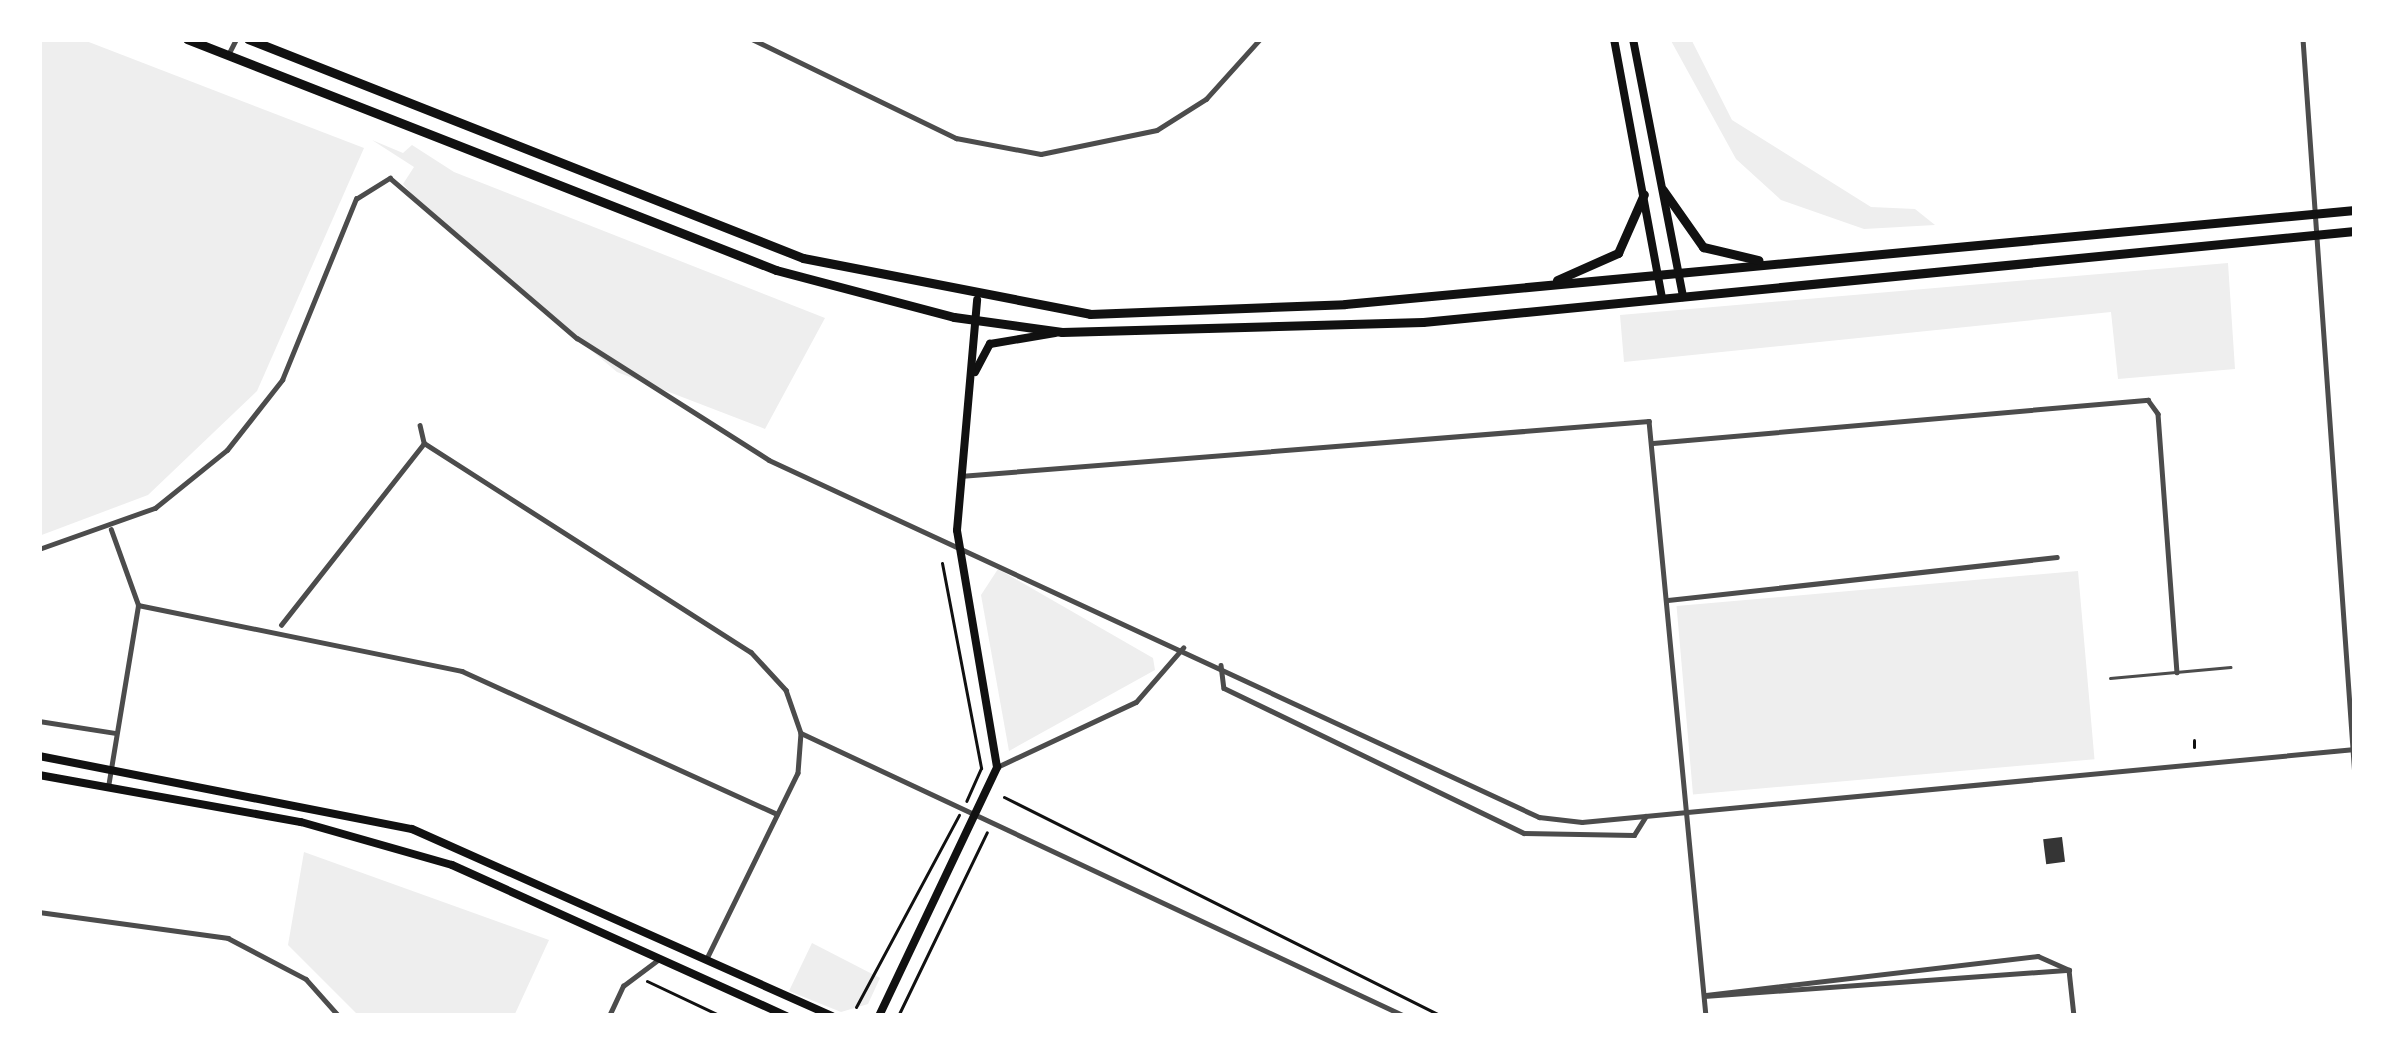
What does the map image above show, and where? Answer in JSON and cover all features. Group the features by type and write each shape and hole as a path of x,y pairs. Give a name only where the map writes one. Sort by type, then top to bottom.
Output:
{"highway":[{"path":"187,39 776,270 974,321 1062,332 1222,334 1662,299 2355,231"},
{"path":"283,39 318,67"},
{"path":"254,40 803,258 977,300 1190,316 2355,210"},
{"path":"1664,190 1702,247 1772,263"},
{"path":"1534,287 1618,253 1644,194"}],"main road":[{"path":"1614,39 1662,299"},
{"path":"1633,39 1683,297"},
{"path":"879,1016 997,767 961,550 959,476 977,300"},
{"path":"968,400 987,346 1062,332"},
{"path":"39,756 111,765 412,829 708,956 832,1016"},
{"path":"39,776 407,851 662,958 786,1016"}],"street":[{"path":"228,55 236,39"},
{"path":"752,39 956,137 1033,154 1156,130 1206,99 1260,39"},
{"path":"2302,39 2318,211 2355,778"},
{"path":"248,62 254,40"},
{"path":"39,549 111,530 196,478 255,421 372,180 399,182 577,338 664,398 961,550 1183,647 1539,817 1646,816 2354,749"},
{"path":"1653,443 2148,400 2158,414 2177,672"},
{"path":"959,476 1645,418 1653,443 1706,1016"},
{"path":"420,425 424,443 751,652 786,690 801,733 777,814 708,956"},
{"path":"280,626 424,443"},
{"path":"108,788 138,604 111,530"},
{"path":"1669,600 2057,557"},
{"path":"138,604 280,626 505,686 777,814"},
{"path":"997,767 1136,702 1183,647"},
{"path":"1221,665 1224,688 1524,833 1634,835 1646,816"},
{"path":"39,721 116,733"},
{"path":"801,733 980,809 1405,1016"},
{"path":"39,912 228,938 306,979 339,1016"},
{"path":"1704,996 2038,956 2069,970"},
{"path":"609,1016 634,975 662,958"},
{"path":"1704,996 2069,970"},
{"path":"2069,970 2074,1016"}],"lane":[{"path":"2110,678 2231,667"}],"path":[{"path":"1004,797 1442,1016"},
{"path":"898,1016 988,831"},
{"path":"634,975 721,1016"}],"shaded area":[{"path":"39,39 81,39 364,148 257,391 148,495 39,536"},
{"path":"1670,39 1691,39 1732,120 1871,207 1915,209 1935,225 1864,229 1781,200 1736,159"},
{"path":"372,140 403,153 412,145 454,172 825,318 765,429 617,372 428,213 403,184 414,167"},
{"path":"2228,263 2235,369 2118,379 2111,312 1624,362 1620,315"},
{"path":"998,569 1153,658 1155,670 1009,751 981,595"},
{"path":"2078,571 2094,759 1693,794 1677,606"},
{"path":"304,852 549,940 514,1016 359,1016 288,945"},
{"path":"812,943 880,978 868,1004 841,1012 789,991"}],"building":[{"path":"2062,837 2065,862 2046,864 2043,839"}]}
